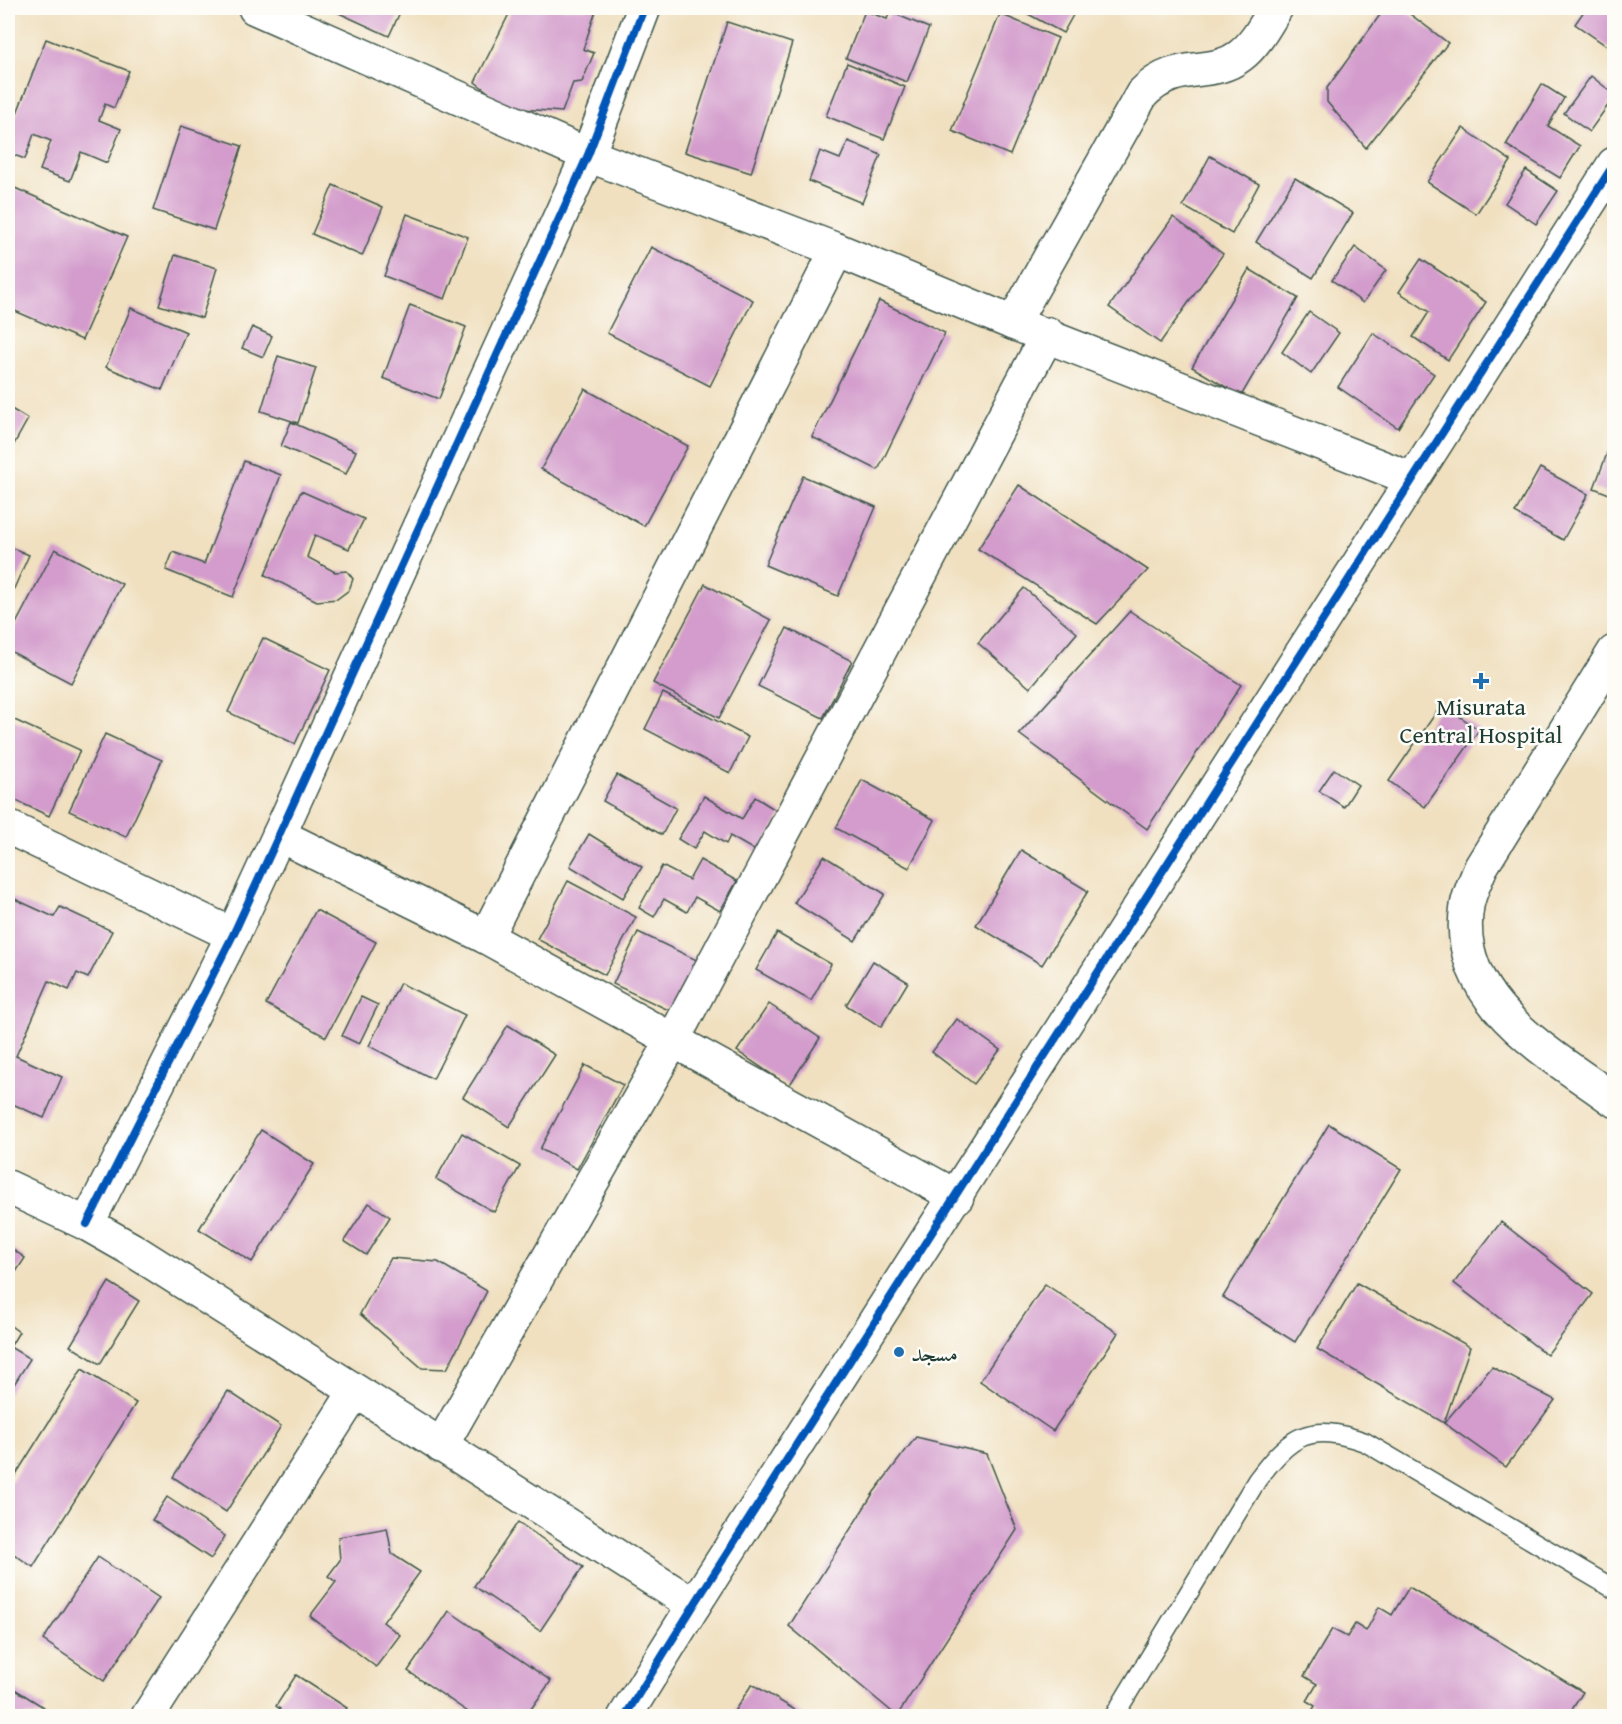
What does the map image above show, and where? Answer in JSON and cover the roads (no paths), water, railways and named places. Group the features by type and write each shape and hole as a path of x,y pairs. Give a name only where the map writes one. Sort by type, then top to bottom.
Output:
{"street":[{"path":"255,8 588,155 837,250 1013,323 1048,334 1412,479"},
{"path":"87,1224 233,935 279,835 588,155 644,8"},
{"path":"1013,323 1142,93 1156,80 1173,73 1224,64 1239,57 1252,45 1276,8"},
{"path":"626,1716 694,1605 957,1197 1614,164"},
{"path":"486,937 837,250"},
{"path":"441,1446 674,1040 1048,334"},
{"path":"1614,652 1480,867 1467,906 1466,946 1480,986 1500,1012 1531,1040 1614,1100"},
{"path":"8,827 233,935"},
{"path":"279,835 486,937 957,1197"},
{"path":"8,1187 87,1224 694,1605"},
{"path":"148,1716 356,1392"}],"lane":[{"path":"1114,1716 1257,1480 1275,1455 1296,1438 1318,1432 1341,1433 1365,1442 1614,1589"}],"place":[{"name":"Misurata Central Hospital","path":"1481,681"},
{"name":"مسجد","path":"899,1352"}]}
